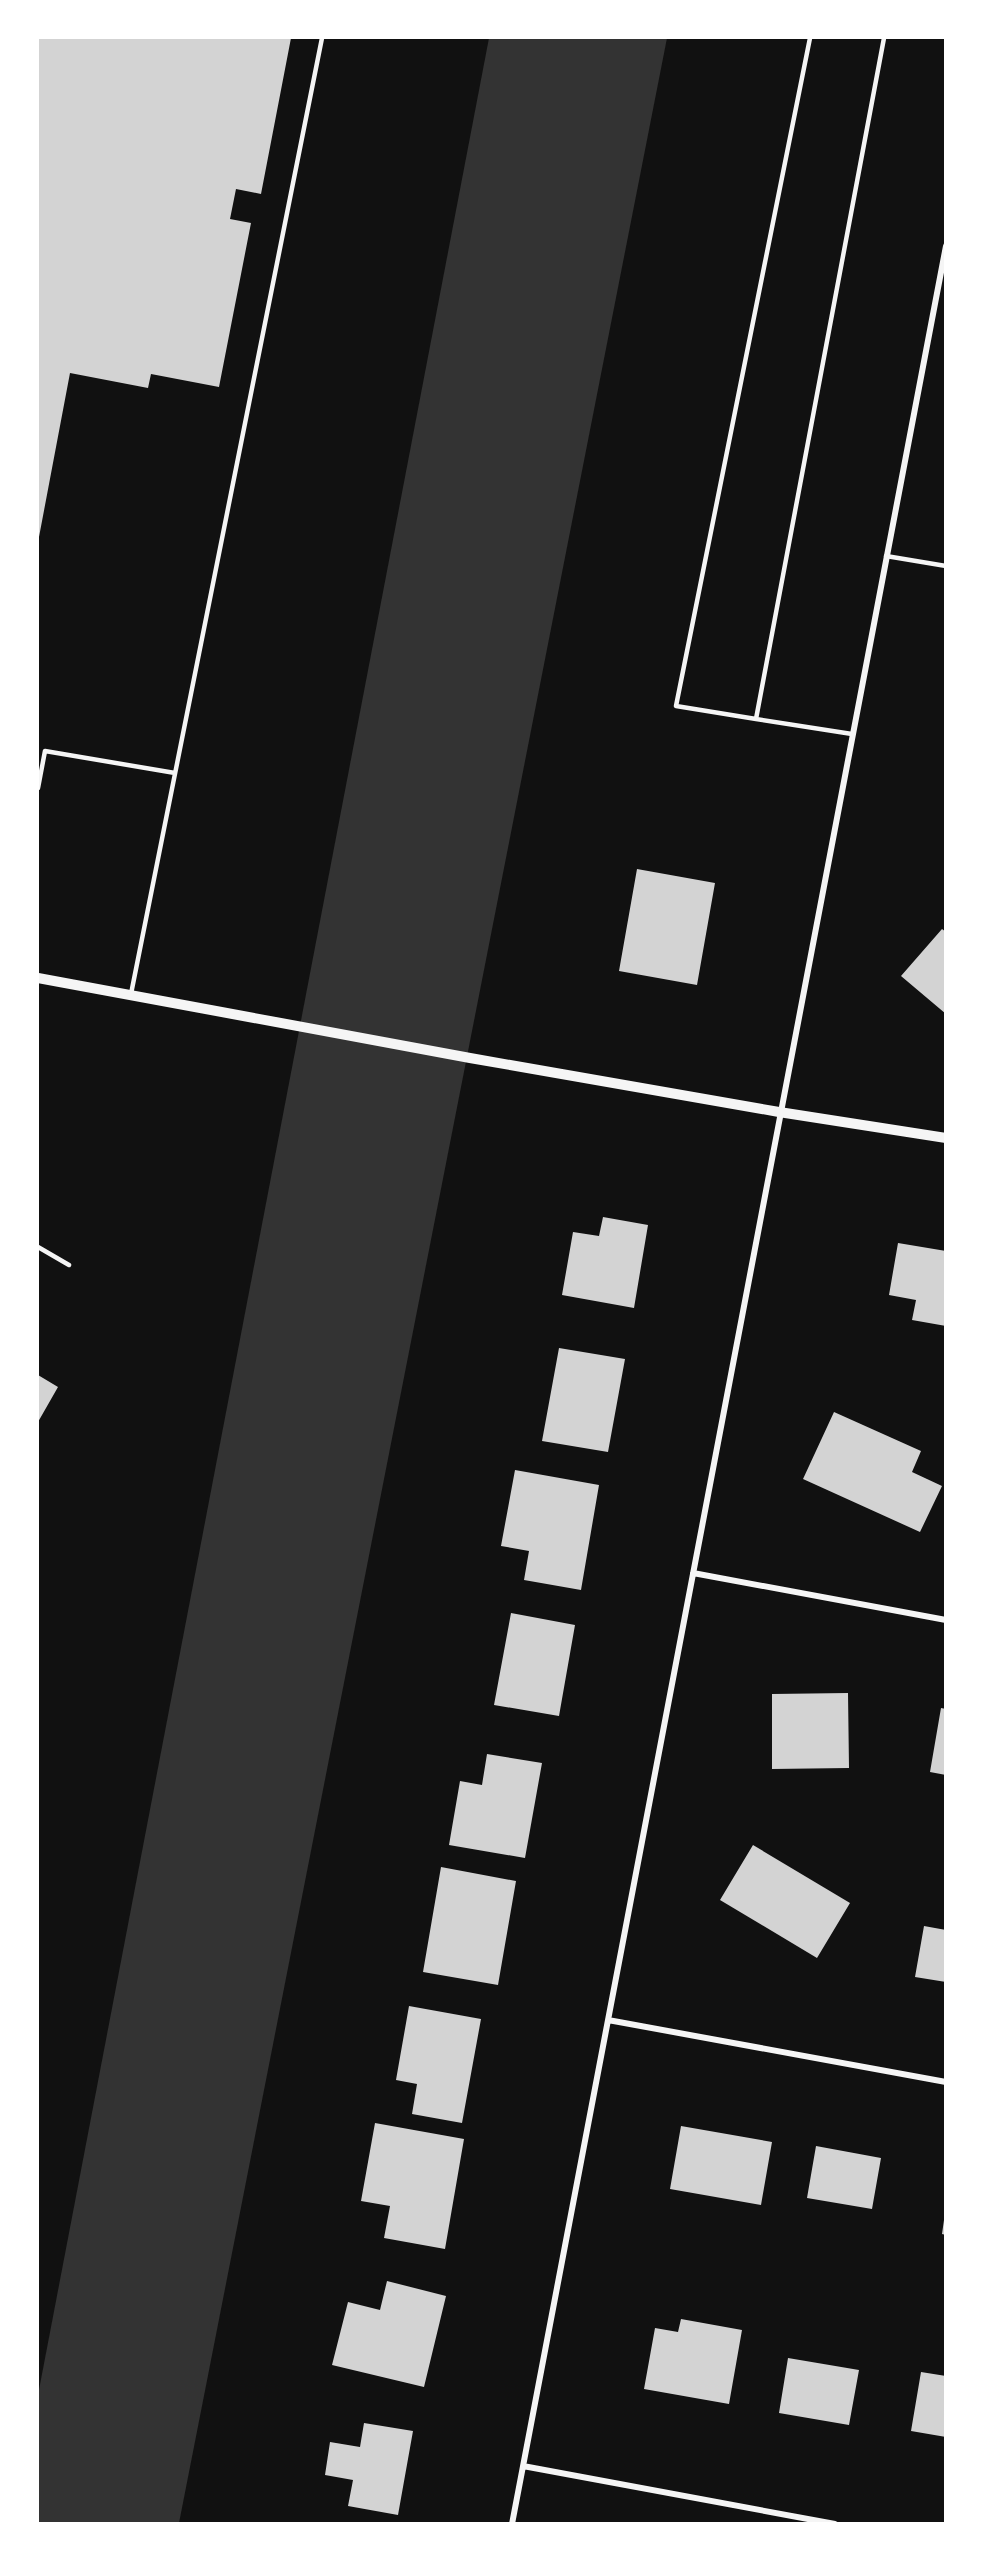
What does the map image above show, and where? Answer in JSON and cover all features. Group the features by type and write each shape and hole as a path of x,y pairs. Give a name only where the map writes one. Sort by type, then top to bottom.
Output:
{"street":[{"path":"512,2523 945,246"},
{"path":"38,978 470,1058 779,1112 945,1138"},
{"path":"693,1573 945,1620"},
{"path":"608,2020 945,2082"},
{"path":"523,2466 835,2523"}],"lane":[{"path":"131,995 322,38"},
{"path":"810,38 676,706 852,734"},
{"path":"756,719 884,38"},
{"path":"886,556 945,566"},
{"path":"38,788 45,751 175,773"},
{"path":"38,1247 69,1265"}],"shaded area":[{"path":"489,38 667,38 179,2523 38,2524 38,2395"}],"building":[{"path":"38,38 291,38 261,194 236,189 230,219 251,223 219,387 151,374 148,388 70,373 39,537"},
{"path":"637,869 715,883 697,985 619,971"},
{"path":"942,929 946,932 946,1014 901,976"},
{"path":"603,1217 648,1225 634,1308 562,1295 573,1232 599,1236"},
{"path":"898,1243 946,1251 946,1326 912,1320 916,1300 889,1295"},
{"path":"559,1348 625,1359 608,1452 542,1441"},
{"path":"38,1375 58,1387 38,1422"},
{"path":"834,1412 921,1451 912,1472 942,1486 920,1532 803,1479"},
{"path":"515,1470 599,1485 581,1590 524,1580 529,1551 501,1546"},
{"path":"511,1613 575,1625 559,1716 494,1705"},
{"path":"848,1693 849,1768 772,1769 772,1694"},
{"path":"941,1708 946,1709 946,1775 930,1772"},
{"path":"487,1754 542,1763 525,1858 449,1845 460,1781 482,1785"},
{"path":"753,1845 850,1903 817,1958 720,1900"},
{"path":"441,1867 516,1881 498,1985 423,1972"},
{"path":"924,1926 946,1930 946,1982 915,1977"},
{"path":"409,2006 481,2019 462,2123 412,2114 417,2084 396,2080"},
{"path":"375,2123 464,2139 445,2249 384,2238 390,2206 361,2201"},
{"path":"681,2126 772,2142 761,2205 670,2189"},
{"path":"816,2146 881,2158 872,2209 807,2198"},
{"path":"944,2220 946,2220 946,2235 942,2234"},
{"path":"387,2281 446,2296 424,2387 332,2365 348,2302 380,2310"},
{"path":"681,2319 742,2330 729,2404 644,2389 655,2328 678,2332"},
{"path":"788,2358 859,2370 849,2425 779,2413"},
{"path":"921,2372 946,2376 946,2437 911,2431"},
{"path":"364,2423 413,2431 398,2515 348,2506 353,2480 325,2475 330,2442 360,2447"}]}
